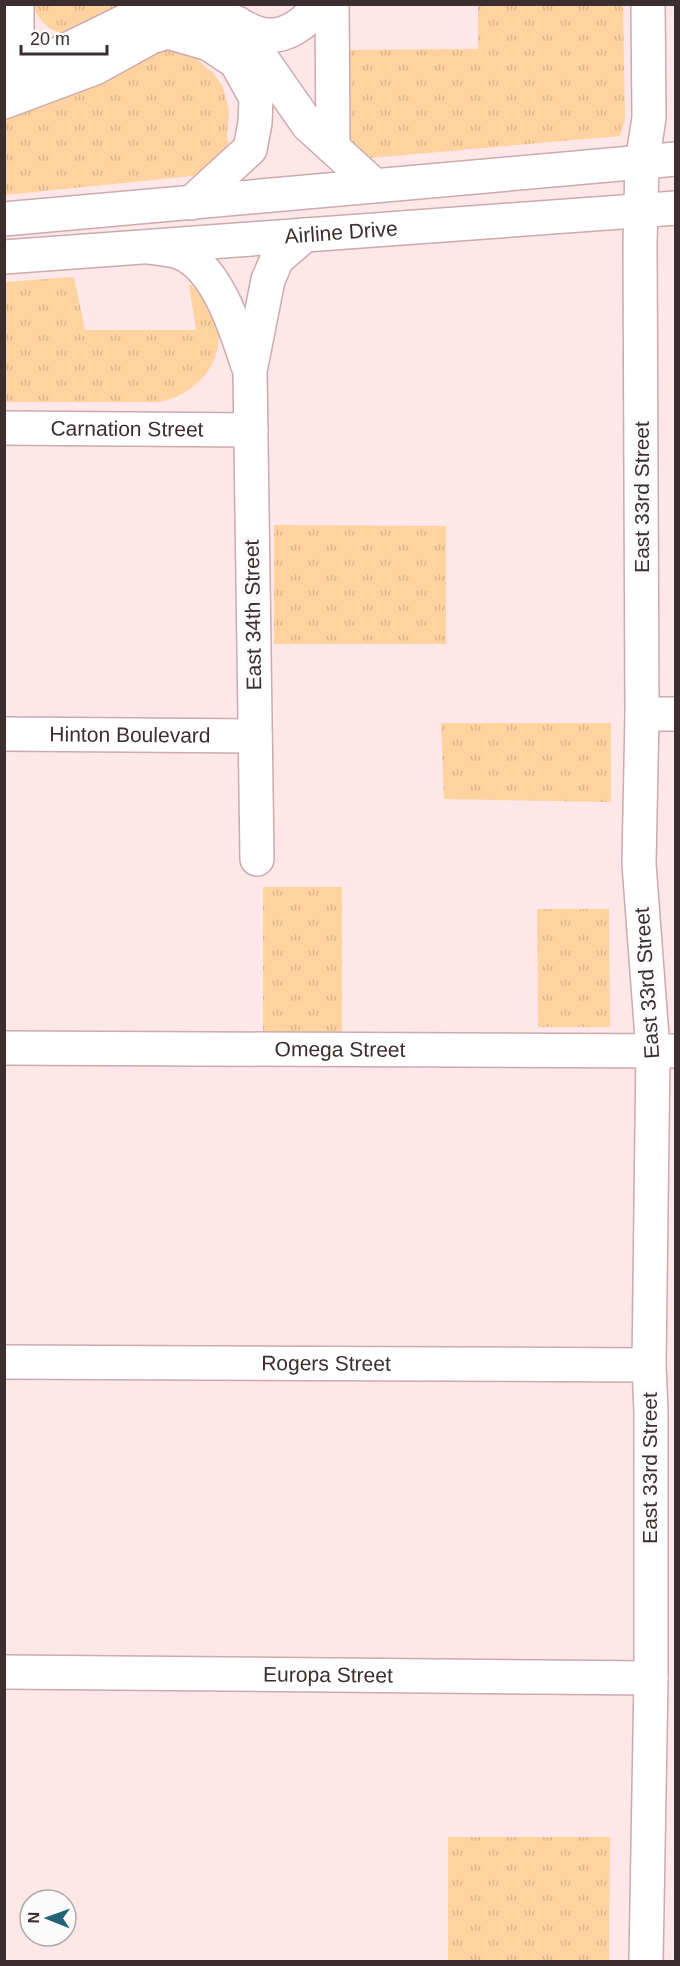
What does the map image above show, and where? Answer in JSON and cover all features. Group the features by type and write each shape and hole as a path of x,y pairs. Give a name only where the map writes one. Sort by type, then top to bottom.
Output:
{"street":[{"path":"13,87 16,4"},
{"path":"13,87 146,11 173,4"},
{"path":"181,4 219,14 260,34 278,34 296,28 312,16 318,4"},
{"path":"332,4 333,146"},
{"name":"East 33rd Street","path":"646,1962 651,1678 663,1412 649,1365 664,1052 639,864 642,714 641,213 642,164 648,118 648,4"},
{"path":"237,23 308,125 374,185"},
{"path":"13,87 95,68 151,38 168,32 209,44 236,62 256,98 255,123 250,149 191,203"},
{"name":"Airline Drive","path":"4,219 374,185 642,164 675,159"},
{"name":"Airline Drive","path":"4,257 641,213 675,208"},
{"name":"East 34th Street","path":"256,859 250,371 268,280 277,259 305,235"},
{"name":"East 34th Street","path":"146,246 182,253 197,264 223,299 250,371"},
{"name":"Carnation Street","path":"4,428 251,430"},
{"path":"642,714 675,714"},
{"name":"Hinton Boulevard","path":"4,734 255,736"},
{"name":"Omega Street","path":"4,1048 664,1052"},
{"name":"Rogers Street","path":"4,1362 649,1365"},
{"name":"Europa Street","path":"4,1672 651,1678"}],"green space":[{"path":"33,5 124,5 82,29 63,33 46,25 38,16"},
{"path":"478,5 623,5 625,120 620,136 370,158 348,137 343,50 478,49"},
{"path":"163,49 192,55 213,73 223,87 229,111 227,137 229,144 226,151 202,175 5,195 5,116"},
{"path":"74,277 85,330 196,330 189,284 205,299 215,317 219,335 216,353 209,369 196,384 180,395 159,402 5,402 5,282"},
{"path":"274,525 446,526 446,644 274,644"},
{"path":"441,723 611,723 611,802 444,799"},
{"path":"263,887 342,887 342,1033 263,1033"},
{"path":"537,909 609,909 610,1027 538,1027"},
{"path":"448,1837 610,1837 609,1961 448,1961"}]}
